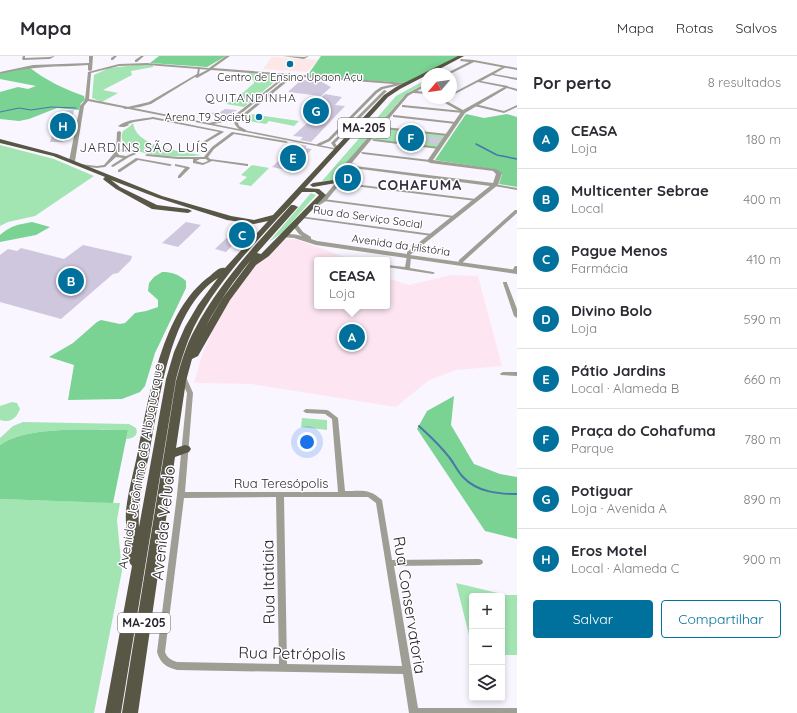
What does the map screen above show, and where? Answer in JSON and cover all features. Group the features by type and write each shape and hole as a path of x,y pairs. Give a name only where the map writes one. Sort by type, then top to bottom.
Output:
{"main road":[{"path":"445,68 465,57"},
{"name":"Avenida Jerônimo de Albuquerque","path":"130,713 182,375 194,338 207,312 276,216 386,96 406,84 465,57"},
{"name":"Avenida Jerônimo de Albuquerque","path":"113,713 136,578 138,537 171,379 177,356 185,335 199,308 215,284 231,265 311,187 394,96 421,80"},
{"path":"0,143 24,146 72,159 80,165 99,172 157,208 186,211 264,234 253,264"},
{"path":"0,143 57,159 119,185 156,206 164,206 169,204 165,200 147,192"},
{"path":"109,166 119,185 147,192 191,208 243,221 256,222 276,216"},
{"path":"300,190 339,182"},
{"path":"253,264 266,254 323,195 311,187"},
{"name":"Avenida Jerônimo de Albuquerque","path":"182,375 226,299 253,264"},
{"path":"158,534 151,540 138,537 132,516 151,413 166,352 178,322 187,305 205,283 231,265"},
{"path":"170,455 185,449"}],"street":[{"path":"24,56 23,59 51,58 54,56"},
{"path":"72,159 82,106 87,100 89,80 92,71 92,56"},
{"path":"112,59 116,56"},
{"path":"136,61 143,56"},
{"path":"125,108 147,104 209,70 228,56"},
{"path":"284,56 304,58 308,56"},
{"path":"465,57 476,61 517,69"},
{"path":"457,70 476,61"},
{"path":"457,72 476,61"},
{"path":"0,73 27,67 92,71 134,64 192,67 209,70 406,84"},
{"path":"457,92 505,67"},
{"path":"154,114 150,110 151,106 198,74 199,69"},
{"path":"210,124 232,119 279,81 280,77 273,74"},
{"path":"491,74 517,79"},
{"path":"245,131 237,125 236,123 238,120 288,79 304,76"},
{"path":"478,81 517,90"},
{"path":"378,82 384,85 382,88"},
{"path":"337,148 333,143 380,94 399,84"},
{"path":"318,145 329,140 372,96 382,88 394,86"},
{"path":"430,161 463,112 507,87"},
{"path":"421,88 414,92 377,134 346,165 347,167 517,189"},
{"path":"414,92 421,92"},
{"path":"308,211 324,200 363,154 377,134 384,128 414,92"},
{"path":"87,100 337,148"},
{"path":"450,104 463,112"},
{"path":"475,105 504,112 517,106"},
{"path":"403,106 463,112"},
{"path":"394,116 456,123"},
{"path":"119,132 133,121 155,118 222,132 202,144"},
{"path":"348,121 354,122"},
{"path":"109,166 117,153 120,126 126,125"},
{"path":"384,128 448,135"},
{"path":"205,158 213,148 233,134 286,142"},
{"path":"374,140 439,148"},
{"path":"119,142 121,145 133,151 148,155 196,160 205,158 248,165"},
{"path":"117,153 133,151"},
{"path":"99,172 134,154 133,151"},
{"path":"117,153 122,157 148,155"},
{"path":"363,154 494,170 499,174 495,185 409,255 407,269"},
{"path":"119,171 137,159 170,165 173,164 188,168 179,176"},
{"path":"176,165 180,159"},
{"path":"196,160 203,164 210,160"},
{"path":"80,165 98,167 109,166"},
{"path":"339,182 476,200"},
{"path":"324,200 454,217"},
{"path":"461,262 517,211"},
{"name":"Rua do Serviço Social","path":"302,217 432,235"},
{"path":"294,224 299,235"},
{"name":"Avenida da História","path":"282,236 299,235 316,243 516,269"},
{"path":"390,266 433,273"},
{"path":"505,283 516,314"},
{"path":"502,374 517,374"},
{"name":"Avenida Veludo","path":"177,666 166,661 161,652 181,495 190,393 182,375"},
{"path":"306,411 327,412 335,418 342,494"},
{"name":"Rua Teresópolis","path":"181,495 369,494 379,502"},
{"name":"Rua Itatiaia","path":"280,495 283,668"},
{"name":"Rua Conservatoria","path":"379,502 414,713"},
{"path":"389,563 479,562"},
{"name":"Rua Petrópolis","path":"177,666 407,670"},
{"path":"414,713 517,712"}],"shaded area":[{"name":"Centro de Ensino Upaon Açu","path":"272,57 318,60 307,72 263,69"},
{"path":"285,239 295,239 345,257 314,257 314,309 390,309 390,279 409,285 451,275 478,276 502,366 456,370 429,380 396,407 251,384 194,383 203,352 225,304 256,265 270,255"}],"green space":[{"path":"159,56 226,56 207,67 150,63"},
{"path":"321,56 462,56 437,68 421,68 421,75 405,83 307,76"},
{"path":"151,65 153,67 131,71 132,75 103,90 118,93 102,102 92,98 94,75 109,68"},
{"path":"29,67 56,84 84,96 85,100 81,103 79,110 57,108 29,119 19,121 0,119 0,92 18,87 28,89 36,86 0,79 0,74"},
{"path":"247,74 272,75 278,79 244,107 226,104 237,98 254,83 254,81"},
{"path":"421,82 421,86 409,92 402,98 337,174 343,175 339,180 322,181 396,96"},
{"name":"Arena T9 Society","path":"251,114 299,121 294,126 269,121 266,124 242,120"},
{"path":"466,114 484,118 507,114 517,117 517,187 499,184 502,174 493,169 435,160"},
{"path":"133,123 137,133 150,143 167,149 201,155 167,156 138,151 128,147 122,140 123,131"},
{"path":"386,127 448,135 440,148 375,140"},
{"path":"0,145 54,159 94,176 35,216 8,222 0,226"},
{"path":"252,165 269,168 251,186 239,184 247,177 241,175"},
{"path":"311,193 316,195 283,232 269,242"},
{"path":"32,222 50,227 36,235 0,242 0,235 11,227"},
{"path":"162,272 178,275 186,281 186,288 155,353 145,386 140,392 122,399 68,400 74,365 49,357 73,343 101,320 120,324 125,323 135,313 158,307 158,300 148,291 149,283 154,277"},
{"path":"454,396 451,425 474,464 500,474 517,477 517,539 485,531 417,429 427,411"},
{"path":"12,402 17,403 20,409 15,418 7,421 0,420 0,406"},
{"path":"302,418 327,420 327,430 301,427"},
{"path":"23,422 129,424 136,428 137,433 133,437 126,439 128,430 80,429 43,431 27,434 0,445 0,438 13,426"},
{"path":"80,429 128,430 113,503 0,499 0,445 27,434 43,431"},
{"path":"0,499 120,503 117,520 122,571 94,713 0,713"},
{"path":"456,583 498,593 469,593 469,635"},
{"path":"505,595 517,595 517,655 505,655"}],"building":[{"path":"301,80 320,81 331,87 321,96 288,92"},
{"path":"325,94 342,97 335,105 345,106 311,142 300,140 303,137 293,136 316,115 304,113"},
{"path":"225,109 237,110 228,117 218,119 211,113 220,112"},
{"path":"74,110 68,140 62,142 50,142 59,111"},
{"path":"419,135 442,137 437,144 430,143"},
{"path":"296,144 307,146 305,148 312,149 300,161 305,163 300,166 301,170 294,170 293,163 286,170 272,167"},
{"path":"186,222 201,225 178,247 162,243"},
{"path":"238,227 247,230 226,252 215,249"},
{"path":"83,245 132,256 131,260 118,273 113,274 61,319 0,302 0,255 8,249 17,251 21,248 64,259"}],"waterway":[{"path":"0,112 19,108 31,110 51,107 76,108"},
{"path":"476,144 497,155 517,159"},
{"path":"419,426 442,448 461,475 469,482 488,491 517,494"}],"place":[{"name":"Centro de Ensino Upaon Açu","path":"290,64"},
{"name":"Potiguar","path":"316,111"},
{"name":"Arena T9 Society","path":"259,117"},
{"name":"Eros Motel","path":"63,126"},
{"name":"Praça do Cohafuma","path":"411,138"},
{"name":"Pátio Jardins","path":"293,158"},
{"name":"Divino Bolo","path":"348,178"},
{"name":"Pague Menos","path":"242,235"},
{"name":"Multicenter Sebrae","path":"71,281"},
{"name":"CEASA","path":"352,337"}],"district":[{"name":"QUITANDINHA","path":"251,98"},
{"name":"JARDINS SÃO LUÍS","path":"144,147"},
{"name":"COHAFUMA","path":"420,185"}]}
